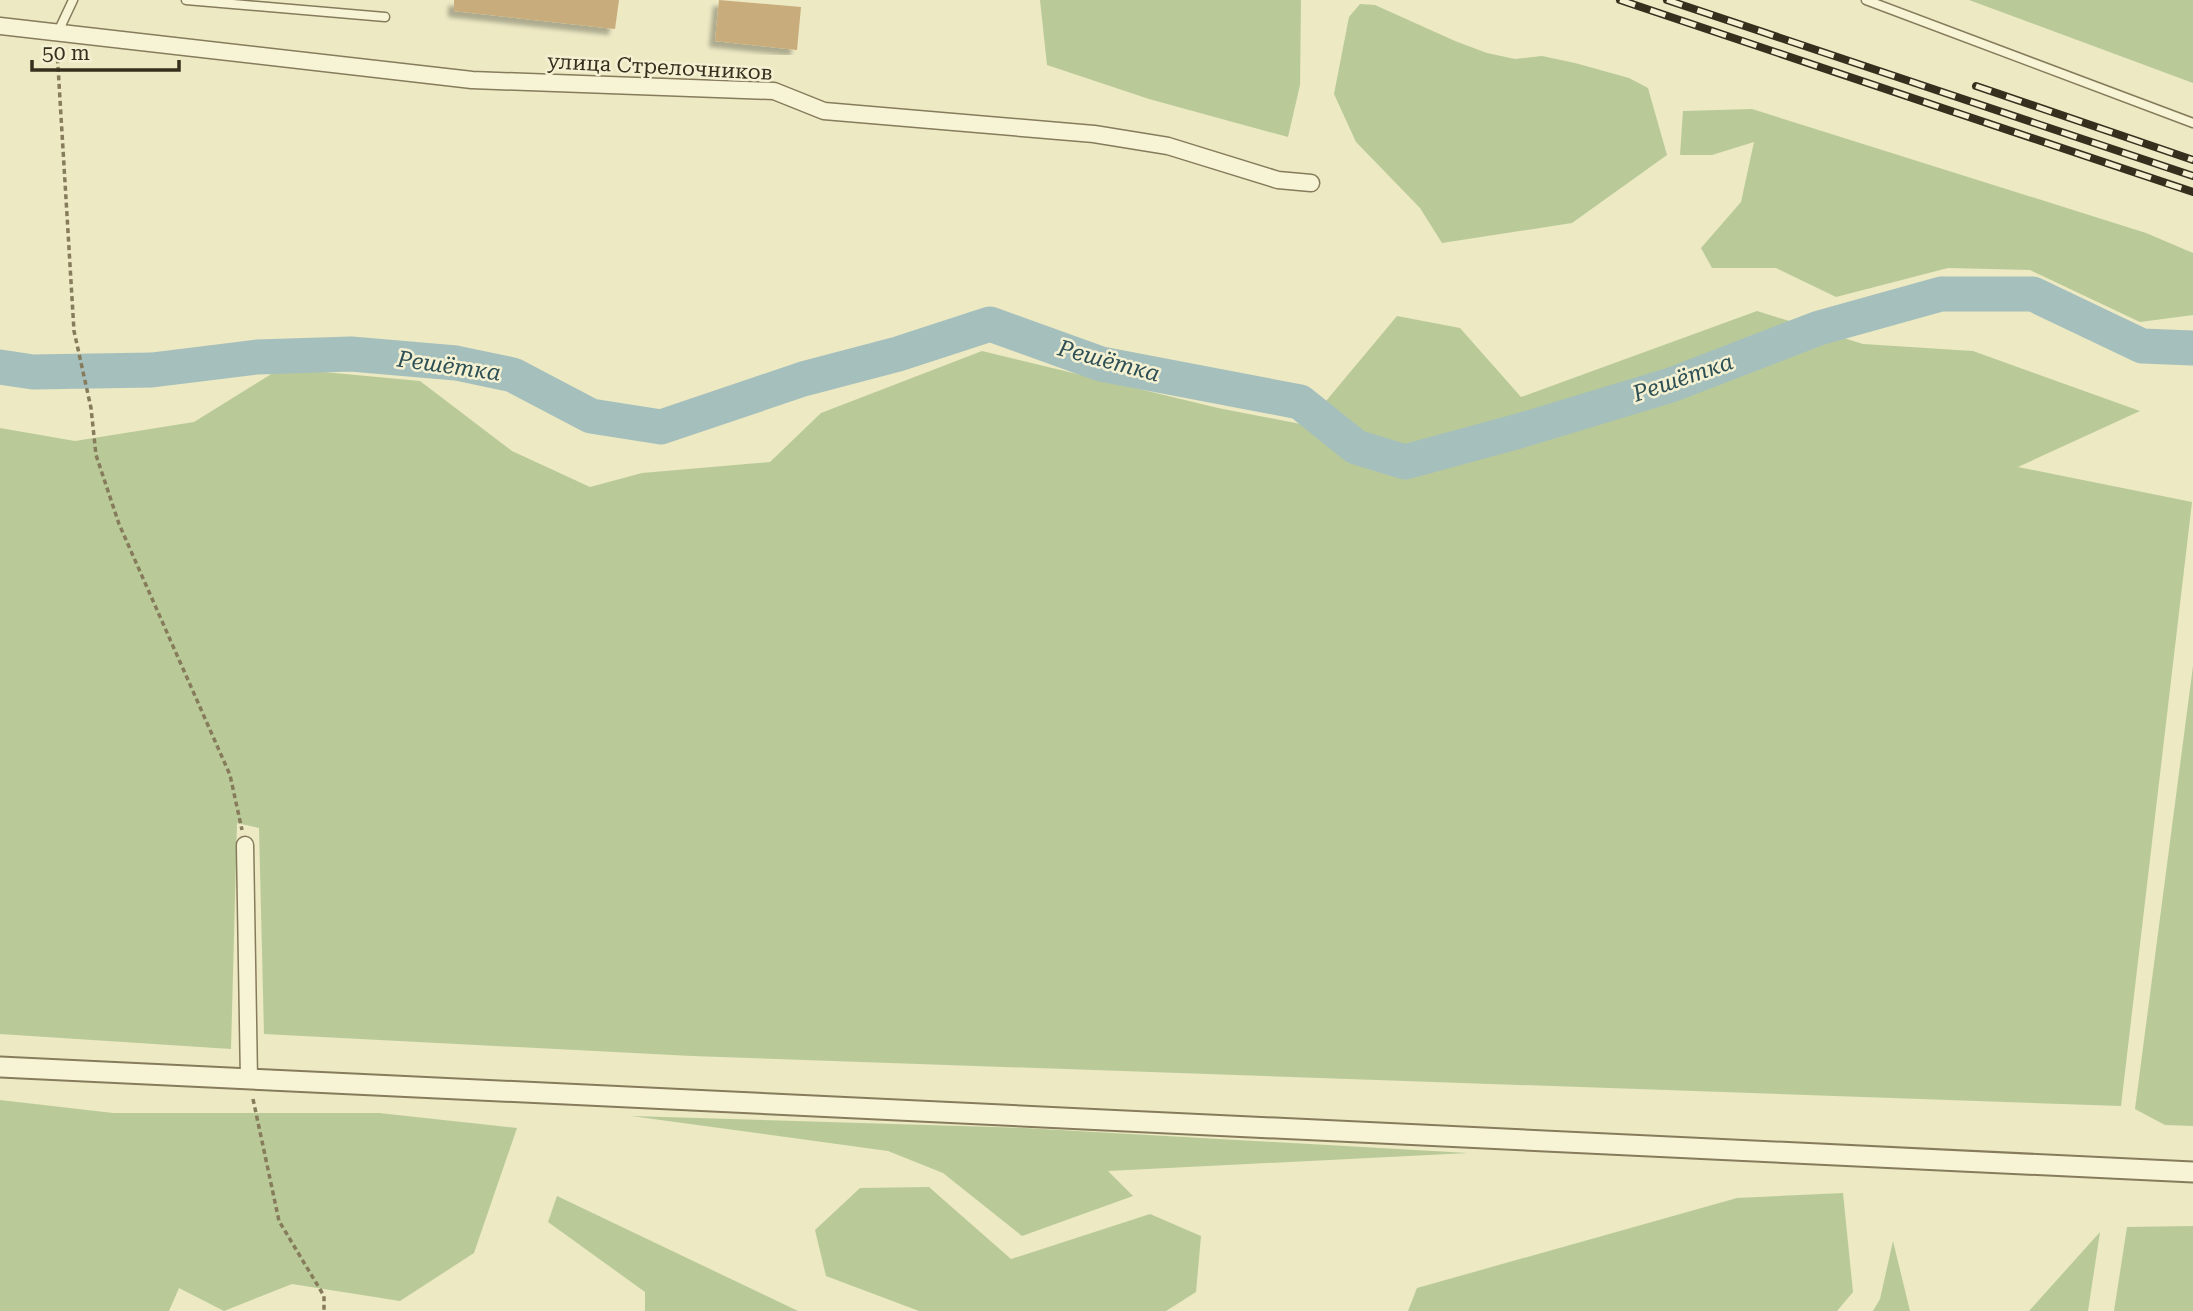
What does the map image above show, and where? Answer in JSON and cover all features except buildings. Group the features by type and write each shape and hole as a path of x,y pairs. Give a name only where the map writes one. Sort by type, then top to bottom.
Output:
{"street":[{"name":"улица Стрелочников","path":"0,26 472,80 774,91 824,111 1094,134 1168,146 1278,180 1311,183"},
{"path":"245,845 249,1080"},
{"path":"0,1067 2193,1172"}],"lane":[{"path":"57,34 73,0"},
{"path":"186,0 385,18"},
{"path":"1866,0 2193,123"}],"path":[{"path":"57,34 74,331 90,408 96,455 119,524 230,775 245,845"},
{"path":"249,1080 279,1221 324,1296 324,1311"}],"green space":[{"path":"1040,0 1301,0 1300,85 1288,137 1149,99 1047,65"},
{"path":"1969,0 2193,0 2193,83"},
{"path":"1360,4 1375,5 1487,53 1515,59 1542,56 1629,78 1648,88 1667,155 1572,223 1442,243 1420,208 1356,142 1334,94 1349,17"},
{"path":"1752,109 2146,233 2193,253 2193,315 2140,322 2030,270 1948,268 1836,297 1776,268 1712,268 1701,248 1741,202 1754,142 1712,155 1680,155 1683,111"},
{"path":"1757,311 1863,344 1973,351 2140,411 2018,467 2192,502 2121,1106 692,1056 264,1034 259,828 237,823 231,1049 0,1034 0,428 75,441 194,422 281,368 420,381 512,451 590,487 642,473 770,462 821,413 982,351 1218,408 1306,425 1397,316 1460,328 1521,397"},
{"path":"2193,666 2193,1126 2165,1125 2135,1109"},
{"path":"0,1100 113,1113 379,1113 517,1128 474,1253 400,1301 292,1284 224,1311 179,1288 169,1311 0,1311"},
{"path":"631,1116 1024,1128 1468,1153 1108,1171 1133,1196 1022,1236 943,1173 888,1151"},
{"path":"929,1187 1011,1259 1150,1214 1201,1236 1196,1292 1166,1311 919,1311 826,1276 815,1230 860,1188"},
{"path":"1843,1193 1853,1292 1837,1311 1408,1311 1417,1288 1737,1198"},
{"path":"557,1196 798,1311 645,1311 645,1292 548,1222"},
{"path":"2193,1226 2193,1311 2114,1311 2127,1227"},
{"path":"2100,1232 2088,1311 2029,1311"},
{"path":"1893,1241 1910,1311 1873,1311 1880,1299"}],"waterway":[{"name":"Решётка","path":"0,367 33,372 152,370 257,357 351,354 456,363 513,375 591,416 661,427 803,379 898,354 990,324 1101,364 1300,402 1356,447 1405,462 1671,385 1819,328 1941,294 2033,294 2142,346 2193,348"}],"railway":[{"path":"1620,0 2193,192"},
{"path":"1667,0 2193,176"},
{"path":"1976,86 2193,160"}]}
